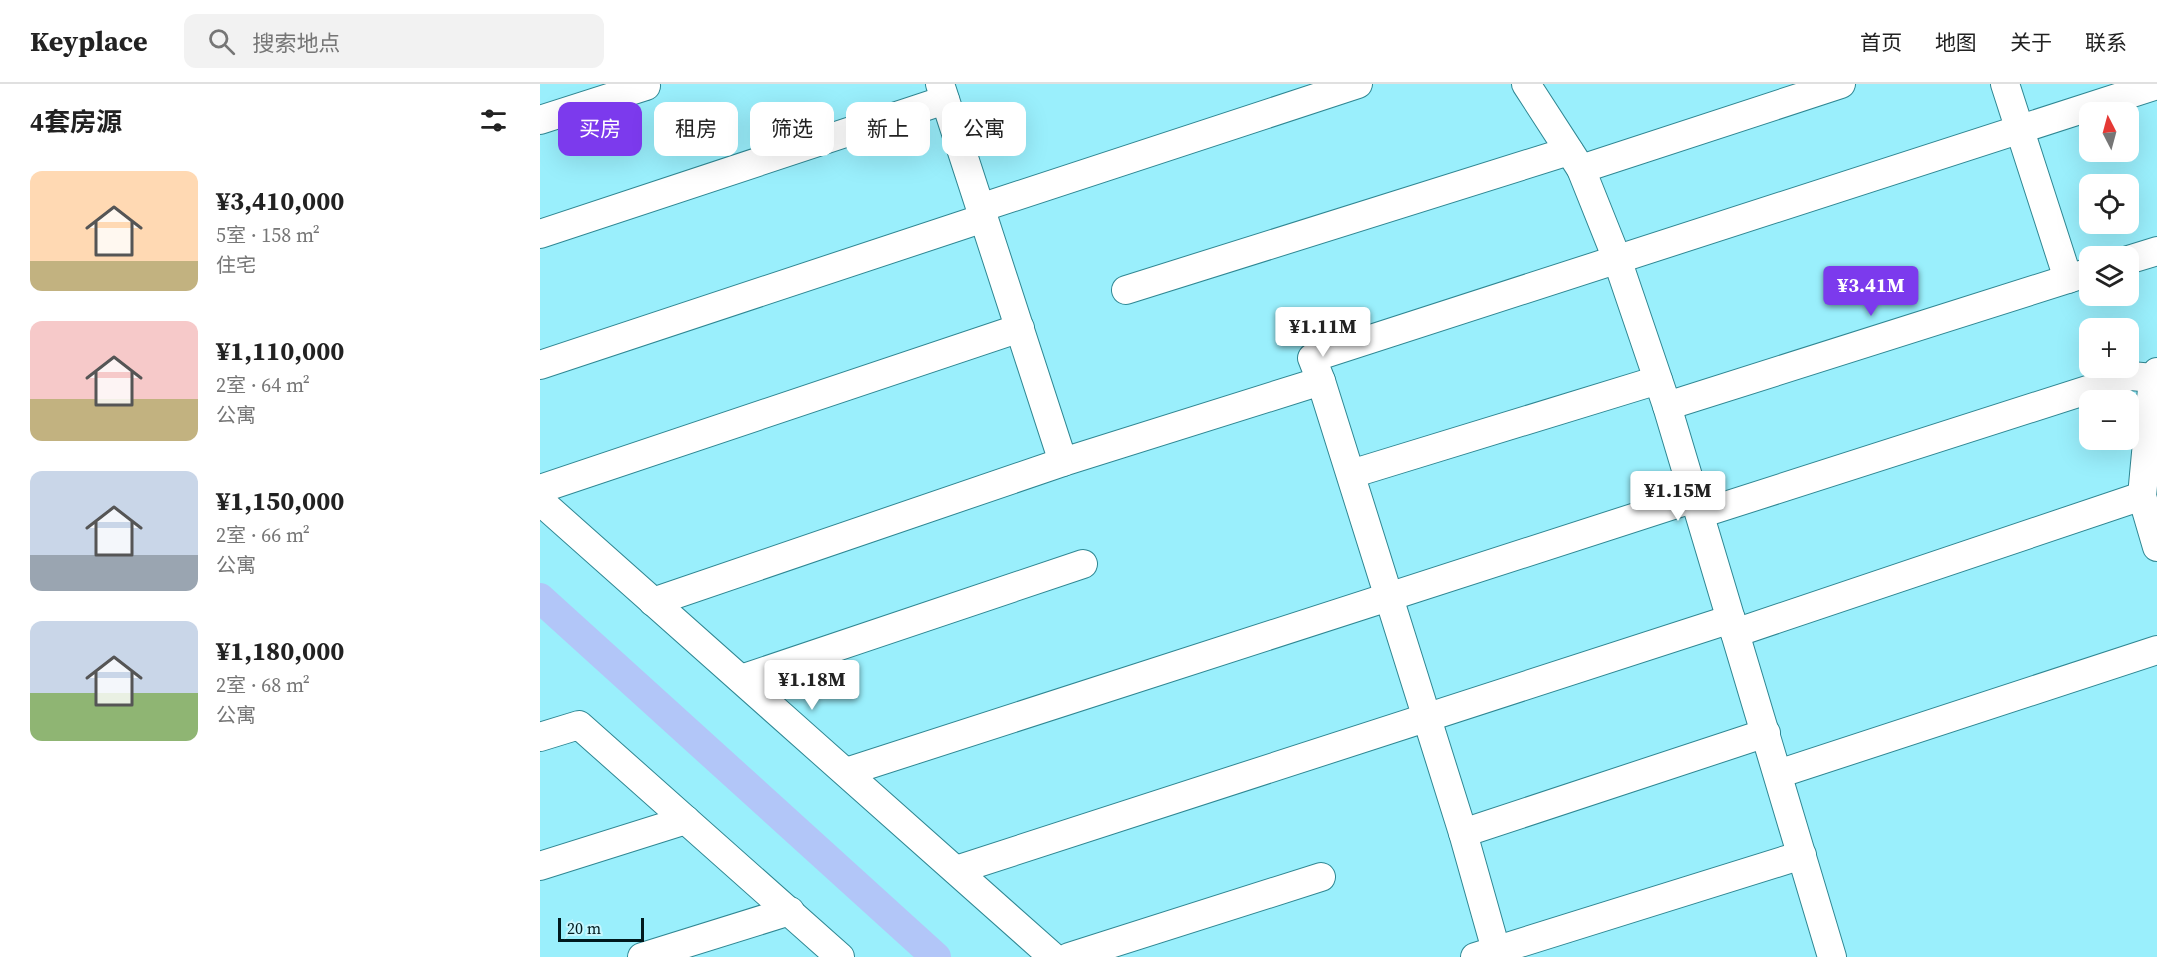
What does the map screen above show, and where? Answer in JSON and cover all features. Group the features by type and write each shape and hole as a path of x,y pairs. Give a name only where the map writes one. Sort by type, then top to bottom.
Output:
{"street":[{"path":"540,120 647,84"},
{"path":"540,365 1358,84"},
{"path":"1526,84 1575,160 1617,259 1697,506 1832,957"},
{"path":"1126,290 1841,84"},
{"path":"1351,474 1662,393 2079,276 2020,129 2006,84"},
{"path":"1802,855 1490,955 1463,833 1351,474 1312,358 2157,85"},
{"path":"540,234 946,89 982,213 1063,462"},
{"path":"2139,257 2157,251"},
{"path":"540,489 1020,328"},
{"path":"846,772 1390,597 2131,376 2155,375 2149,509 2157,547"},
{"path":"653,602 1063,462 1321,381"},
{"path":"540,501 1053,957"},
{"path":"956,870 1427,715 2149,509"},
{"path":"741,679 1083,564"},
{"path":"1778,774 2157,650"},
{"path":"540,737 579,725 840,957"},
{"path":"1463,833 1766,734"},
{"path":"540,866 686,819"},
{"path":"1069,957 1321,877"},
{"path":"642,957 790,911"}],"waterway":[{"path":"540,598 936,957"}]}
